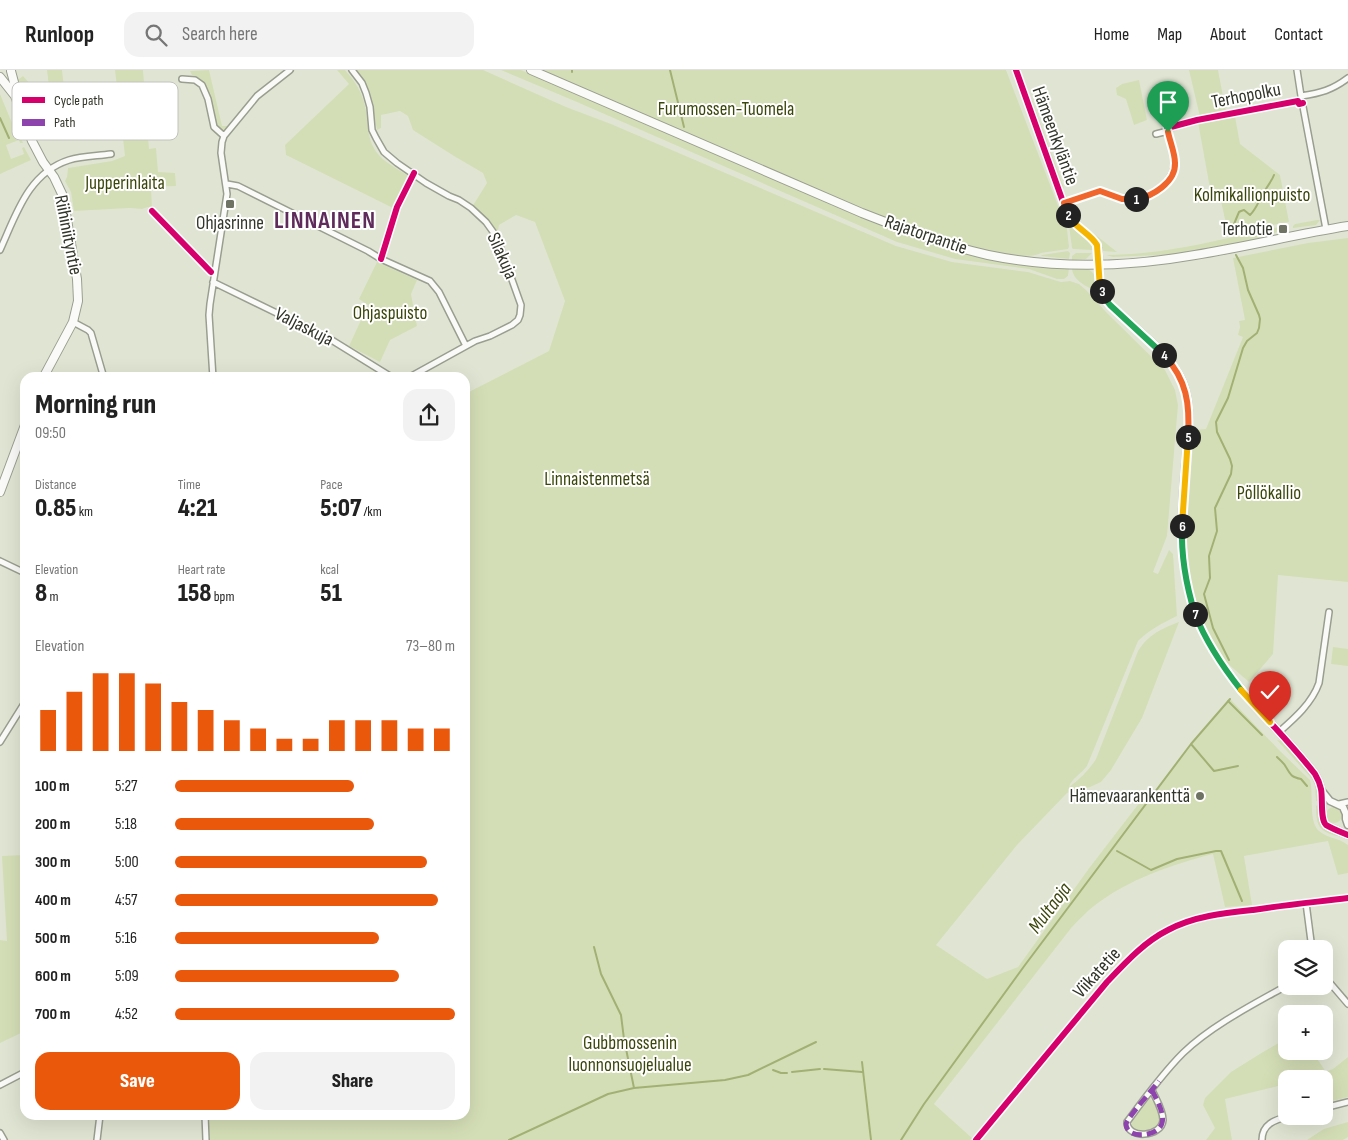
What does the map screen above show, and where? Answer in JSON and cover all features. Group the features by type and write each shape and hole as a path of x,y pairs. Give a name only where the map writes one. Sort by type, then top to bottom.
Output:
{"main road":[{"path":"0,77 11,70"},
{"name":"Rajatorpantie","path":"531,70 862,213 943,243 989,255 1056,264 1100,265 1134,263 1195,255 1348,226"},
{"name":"Riihiniityntie","path":"0,77 12,92"},
{"name":"Riihiniityntie","path":"33,140 63,196 79,294 73,322 46,372"},
{"path":"0,492 20,438"}],"street":[{"path":"213,372 209,315 226,201 226,184 221,154 222,142 224,136 257,96 290,70"},
{"name":"Silakuja","path":"352,70 362,83 366,93 370,107 372,130 384,152 426,183 448,196 460,200 486,222 496,236 522,305 518,320 512,325 466,346 419,372"},
{"name":"Hämeenkyläntie","path":"1016,70 1068,216 1073,223 1096,243 1100,265 1100,288 1106,300 1169,360 1183,382 1189,409 1189,421 1181,533 1185,577 1195,614 1209,644 1226,671 1244,694 1316,774 1321,790 1323,810"},
{"path":"1297,70 1326,229"},
{"path":"1301,96 1326,91 1348,78"},
{"path":"182,79 195,80 202,85 208,100 214,127 224,136"},
{"path":"1064,203 1100,191 1116,198 1130,199 1146,197 1159,190 1170,177 1175,164 1168,132 1156,134"},
{"path":"0,250 27,191 36,180 49,170 70,160 111,154"},
{"path":"226,184 238,186 381,259 430,281 439,292 466,346"},
{"name":"Valjaskuja","path":"213,282 330,339 383,372"},
{"path":"73,322 91,333 102,372"},
{"path":"0,561 20,571"},
{"path":"1279,732 1298,715 1317,690 1330,612"},
{"path":"0,742 20,710"},
{"name":"Hämeenkyläntie","path":"1321,790 1328,799 1337,804"},
{"path":"1333,828 1340,826 1347,812 1337,804 1325,807 1323,810 1322,815 1325,824 1329,827 1348,835"},
{"name":"Viikatetie","path":"976,1140 1108,981 1149,942 1173,927 1208,916 1348,898"},
{"path":"1306,903 1311,940"},
{"path":"1333,986 1348,1004"},
{"path":"1152,1090 1162,1114 1163,1122 1156,1131 1145,1135 1136,1135 1130,1132 1127,1122 1152,1090 1182,1054 1231,1018 1278,991"},
{"path":"0,1086 20,1075"},
{"path":"1333,1106 1348,1102"},
{"path":"97,1140 99,1120"},
{"path":"205,1120 206,1140"},
{"path":"1262,1140 1262,1134 1267,1125 1278,1120"},
{"path":"0,1132 4,1140"}],"green space":[{"path":"47,70 62,70 63,82 48,82"},
{"name":"Jupperinlaita","path":"115,70 143,70 144,82 116,82"},
{"path":"209,70 222,126 227,126 227,129 222,130 216,127 207,89 203,82 198,77 192,75 190,71"},
{"path":"337,70 345,70 360,91 364,101 371,143 378,154 410,177 393,208 286,155 285,145 349,84"},
{"path":"355,70 483,70 896,246 952,262 1028,272 1061,282 1070,281 1079,284 1165,370 1175,390 1178,405 1167,536 1153,572 1158,574 1169,550 1173,554 1177,616 1152,630 1138,641 1087,766 1072,781 1069,787 1084,774 1096,759 1138,651 1156,633 1179,622 1142,718 1111,770 1101,782 1067,793 1017,845 936,945 987,979 1018,967 1090,867 1150,789 1155,793 1191,744 1230,699 1310,780 1312,814 1316,827 1329,837 1348,845 1348,873 1338,875 1328,841 1244,856 1252,905 1225,907 1213,854 1151,874 1107,896 1091,908 1072,927 934,1104 972,1138 970,1140 210,1140 208,1120 470,1120 470,391 549,351 565,301 535,222 516,215 499,225 498,231 495,231 478,211 472,207 487,183 483,173 413,130 408,116 400,111 381,115 381,128 377,130 370,96 364,82"},
{"path":"501,70 521,70 886,227 927,242 970,254 1069,268 1068,276 1064,279 1057,279 1029,269 955,259 897,242"},
{"name":"Furumossen-Tuomela","path":"542,70 1006,70 1067,229 1069,247 1068,249 1032,256 1018,255 983,250 933,236 861,208"},
{"name":"Kolmikallionpuisto","path":"1189,70 1218,70 1226,112 1234,111 1240,144 1280,175 1289,222 1228,233 1221,201 1211,194 1198,122 1174,128 1173,123 1200,117"},
{"path":"23,76 28,82 15,82"},
{"path":"1139,80 1147,120 1134,125 1126,99 1117,95 1116,88 1122,84"},
{"path":"0,94 12,123 12,140 19,140 6,145 11,159 24,154 22,148 24,147 31,160 0,174"},
{"path":"1032,100 1064,188 1061,188 1029,101"},
{"name":"Jupperinlaita","path":"123,140 148,140 149,149 156,148 158,172 175,173 176,186 151,187 152,210 148,207 142,209 74,211 71,192 65,181 68,168 112,161 125,156"},
{"path":"1071,208 1077,220 1117,252 1103,251 1096,239 1072,216 1069,209"},
{"path":"1320,220 1316,225 1293,228 1295,224"},
{"path":"61,223 64,223 72,268 70,267 60,226"},
{"path":"1069,226 1091,242 1093,250 1072,248"},
{"path":"1279,227 1280,231 1259,239 1195,252 1113,257 1106,255 1171,249"},
{"name":"Pöllökallio","path":"1348,238 1348,582 1278,575 1273,654 1249,682 1227,663 1211,638 1201,619 1190,579 1186,540 1194,430 1206,429 1243,337 1238,335 1239,321 1245,320 1233,258 1308,243"},
{"path":"1068,251 1070,253 1069,259 1041,256 1042,255"},
{"path":"1076,253 1092,253 1086,259 1072,260 1072,256"},
{"name":"Ohjaspuisto","path":"377,262 417,280 411,294 417,326 390,340 380,362 349,346 368,305 359,299"},
{"path":"1072,268 1090,270 1095,276 1097,287 1094,289 1086,286 1076,279"},
{"path":"1333,647 1348,649 1348,666 1331,664"},
{"path":"1277,740 1282,741 1314,778 1317,784 1319,802 1316,801 1315,786 1312,779"},
{"path":"1321,805 1320,817 1322,824 1341,837 1324,831 1318,824 1316,806"},
{"path":"1334,807 1342,815 1334,823 1326,815"},
{"path":"20,855 20,1033 0,1043 0,940 7,941 2,856"},
{"path":"1278,1044 1278,1060 1318,1060 1325,1070 1278,1070 1278,1086 1225,1099 1232,1140 1206,1140 1215,1128 1203,1105 1205,1098 1231,1072"},
{"path":"1348,1057 1348,1097 1333,1101 1333,1070 1331,1070"},
{"path":"1149,1098 1160,1114 1159,1121 1151,1130 1138,1132 1132,1129 1132,1122"},
{"path":"1348,1122 1348,1137 1343,1140 1307,1140 1324,1129"}],"waterway":[{"path":"670,70 684,127"},
{"path":"0,118 9,138"},
{"name":"Multaoja","path":"1234,229 1239,212 1244,210 1250,215 1274,175"},
{"name":"Multaoja","path":"1229,660 1213,628 1204,594 1210,578 1209,556 1217,531 1215,508 1231,474 1232,466 1217,432 1216,422 1228,398 1243,348 1247,341 1257,333 1260,319 1248,290 1243,268 1236,255"},
{"name":"Multaoja","path":"901,1140 924,1104 1025,965 1191,744 1230,699"},
{"path":"1228,701 1262,735"},
{"path":"1191,744 1214,771 1238,766"},
{"path":"1277,757 1292,775 1301,779 1307,786"},
{"path":"1117,851 1151,870 1177,859 1221,851 1242,901"},
{"path":"594,947 601,974 621,1015 634,1088"},
{"path":"509,1140 608,1094 634,1088 725,1080 748,1075 816,1042"},
{"path":"862,1062 871,1140"},
{"path":"792,1072 820,1069"},
{"path":"824,1069 862,1072"},
{"path":"773,1070 787,1073"}],"marked path":[{"path":"1152,1090 1163,1119 1160,1128 1149,1134 1131,1133 1127,1129 1126,1124 1136,1110 1159,1081"}],"cycle path":[{"path":"1016,70 1068,216 1097,245 1100,284 1103,295 1114,309 1151,341 1166,357 1185,388 1189,421 1182,519 1183,550 1194,610 1207,640 1236,684 1315,774 1321,789 1322,814 1326,825 1348,835"},
{"name":"Terhopolku","path":"1168,131 1167,128 1197,120 1298,101 1299,104 1303,103"},
{"path":"381,259 397,207 414,173"},
{"path":"152,211 211,272"},
{"path":"976,1140 1107,982 1135,953 1159,935 1188,921 1209,916 1348,898"}],"place":[{"name":"Ohjasrinne","path":"230,204"},
{"name":"Terhotie","path":"1283,229"},
{"name":"Hämevaarankenttä","path":"1200,796"}],"district":[{"name":"LINNAINEN","path":"325,220"}],"route":[{"path":"1168,132 1175,164 1165,184 1153,194 1138,199 1122,199 1100,191 1064,203 1070,220 1094,240 1097,245 1100,265 1100,288 1103,296 1110,305 1169,360 1183,382 1189,409 1189,421 1181,533 1185,577 1189,596 1202,632 1216,657 1244,694 1270,722"}],"park label":[{"name":"Linnaistenmetsä","path":"597,479"},
{"name":"Gubbmossenin luonnonsuojelualue","path":"630,1054"}]}
